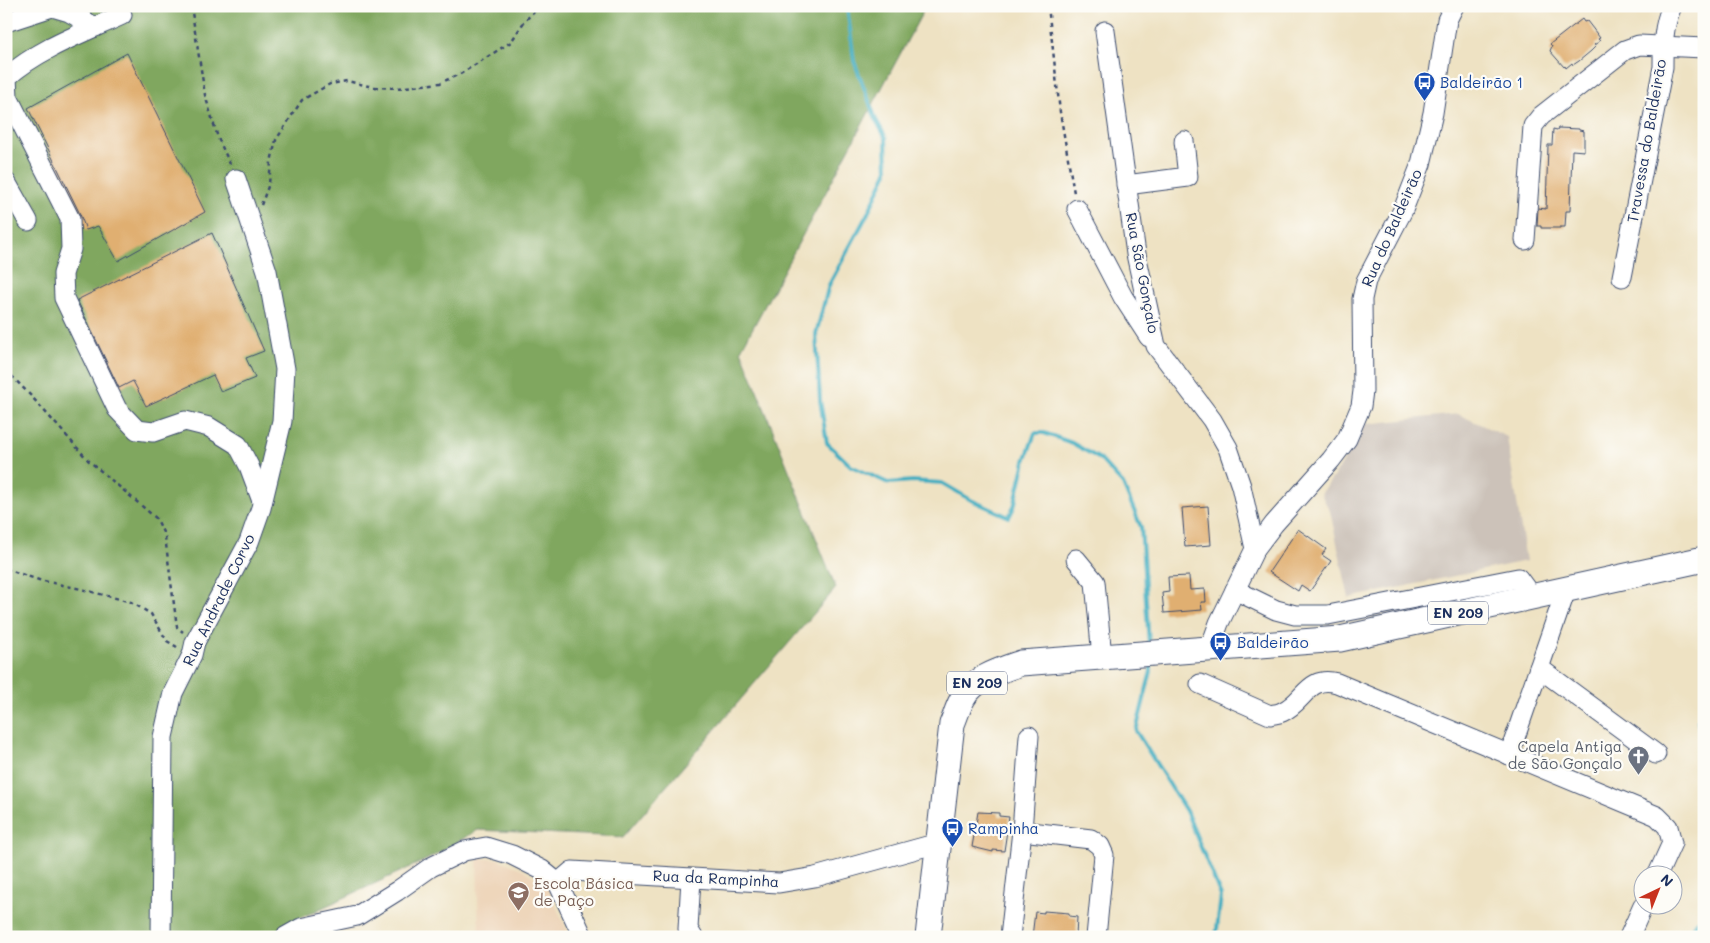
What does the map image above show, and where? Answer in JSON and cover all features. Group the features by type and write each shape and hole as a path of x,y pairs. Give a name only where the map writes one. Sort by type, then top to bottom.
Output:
{"main road":[{"name":"EN 209","path":"928,937 952,724 964,696 978,682 995,672 1021,663 1340,639 1704,559"}],"street":[{"name":"Rua do Baldeirão","path":"1210,648 1219,623 1255,549 1347,439 1356,420 1361,406 1363,391 1362,299 1366,280 1403,210 1421,164 1433,113 1447,20 1454,6"},
{"name":"Travessa do Baldeirão","path":"1622,277 1663,67 1663,46 1667,19 1672,6"},
{"path":"6,22 52,7 69,12 95,27"},
{"path":"122,15 56,45 23,63 7,76 8,97 70,219 70,249 63,274 64,298 117,409 137,430 153,432 185,421 209,427 238,445 249,466 262,501"},
{"name":"Rua São Gonçalo","path":"1105,32 1136,254 1156,346 1212,420 1228,448 1241,486 1255,549"},
{"path":"1525,240 1533,126 1541,116 1625,50 1640,45 1704,48"},
{"path":"1126,186 1188,177 1184,141"},
{"name":"Rua Andrade Corvo","path":"161,937 163,737 173,692 193,648 249,542 262,501 282,421 285,368 267,271 236,180"},
{"path":"6,182 28,221"},
{"path":"1077,210 1123,297 1156,346"},
{"path":"1076,559 1095,582 1102,656"},
{"path":"1235,590 1276,610 1295,615 1328,615 1518,578 1532,597"},
{"path":"1509,755 1566,590"},
{"path":"1539,668 1656,754"},
{"path":"1200,684 1270,715 1282,712 1290,707 1312,686 1319,682 1327,680 1337,683 1656,816 1668,828 1672,843 1662,866"},
{"path":"1010,937 1022,831 1029,736"},
{"path":"1022,831 1091,839 1100,846 1104,855 1096,937"},
{"name":"Rua da Rampinha","path":"558,883 572,871 779,883 815,877 938,843"},
{"path":"285,937 301,928 357,916 431,867 464,851 486,847 512,855 542,870 558,883 583,937"},
{"path":"692,879 688,929 693,937"},
{"path":"1629,937 1638,916"}],"path":[{"path":"191,6 205,95 218,138 236,180"},
{"path":"250,220 264,201 269,184 276,140 302,100 330,84 347,81 373,87 397,88 440,83 462,74 511,42 524,22 541,6"},
{"path":"1048,6 1060,112 1077,210"},
{"path":"6,370 88,460 157,519 165,537 177,627 193,648"},
{"path":"6,569 39,580 81,588 131,602 151,614 167,640 193,648"}],"shaded area":[{"path":"1458,414 1507,437 1526,561 1349,598 1330,511 1321,494 1339,469 1366,424"},
{"name":"Escola Básica de Paço","path":"477,859 497,859 524,870 547,887 570,937 479,937"}],"green space":[{"path":"6,6 926,6 741,350 836,588 623,837 478,830 428,859 298,919 267,937 6,937"}],"building":[{"path":"1582,19 1584,22 1587,21 1600,38 1598,39 1600,41 1579,61 1573,65 1572,63 1566,68 1550,51 1552,46 1550,44"},
{"path":"127,53 205,212 118,261 98,226 86,230 28,108"},
{"path":"1558,128 1584,131 1584,151 1572,150 1570,211 1566,211 1565,227 1541,228 1541,226 1537,226 1538,208 1546,209 1548,145 1552,145 1553,129 1557,130"},
{"path":"212,233 264,351 246,358 255,378 221,392 213,375 146,406 133,381 119,388 77,300"},
{"path":"1208,506 1211,545 1185,547 1182,508"},
{"path":"1298,529 1326,549 1322,555 1331,561 1310,591 1301,585 1298,591 1269,572"},
{"path":"1189,576 1190,590 1205,589 1206,602 1201,602 1202,610 1164,613 1162,593 1169,592 1168,577"},
{"path":"978,812 999,813 999,816 1009,817 1004,851 993,850 993,852 972,847"},
{"path":"1044,911 1069,913 1069,916 1077,917 1076,937 1032,937 1035,912 1044,913"}],"waterway":[{"path":"847,6 854,61 876,120 886,138 887,172 868,213 829,285 816,334 820,400 827,443 851,466 888,483 913,481 942,483 971,500 1009,517 1014,507 1025,461 1035,433 1044,433 1072,443 1100,459 1123,484 1141,527 1149,645"},
{"path":"1150,662 1151,671 1136,731 1186,811 1221,896 1216,937"},
{"path":"1704,716 1698,721 1701,734 1704,737"},
{"path":"1703,937 1704,929"}],"place":[{"name":"Baldeirão 1","path":"1424,102"},
{"name":"Baldeirão","path":"1221,662"},
{"name":"Capela Antiga de São Gonçalo","path":"1638,775"},
{"name":"Rampinha","path":"952,848"},
{"name":"Escola Básica de Paço","path":"518,912"}]}
